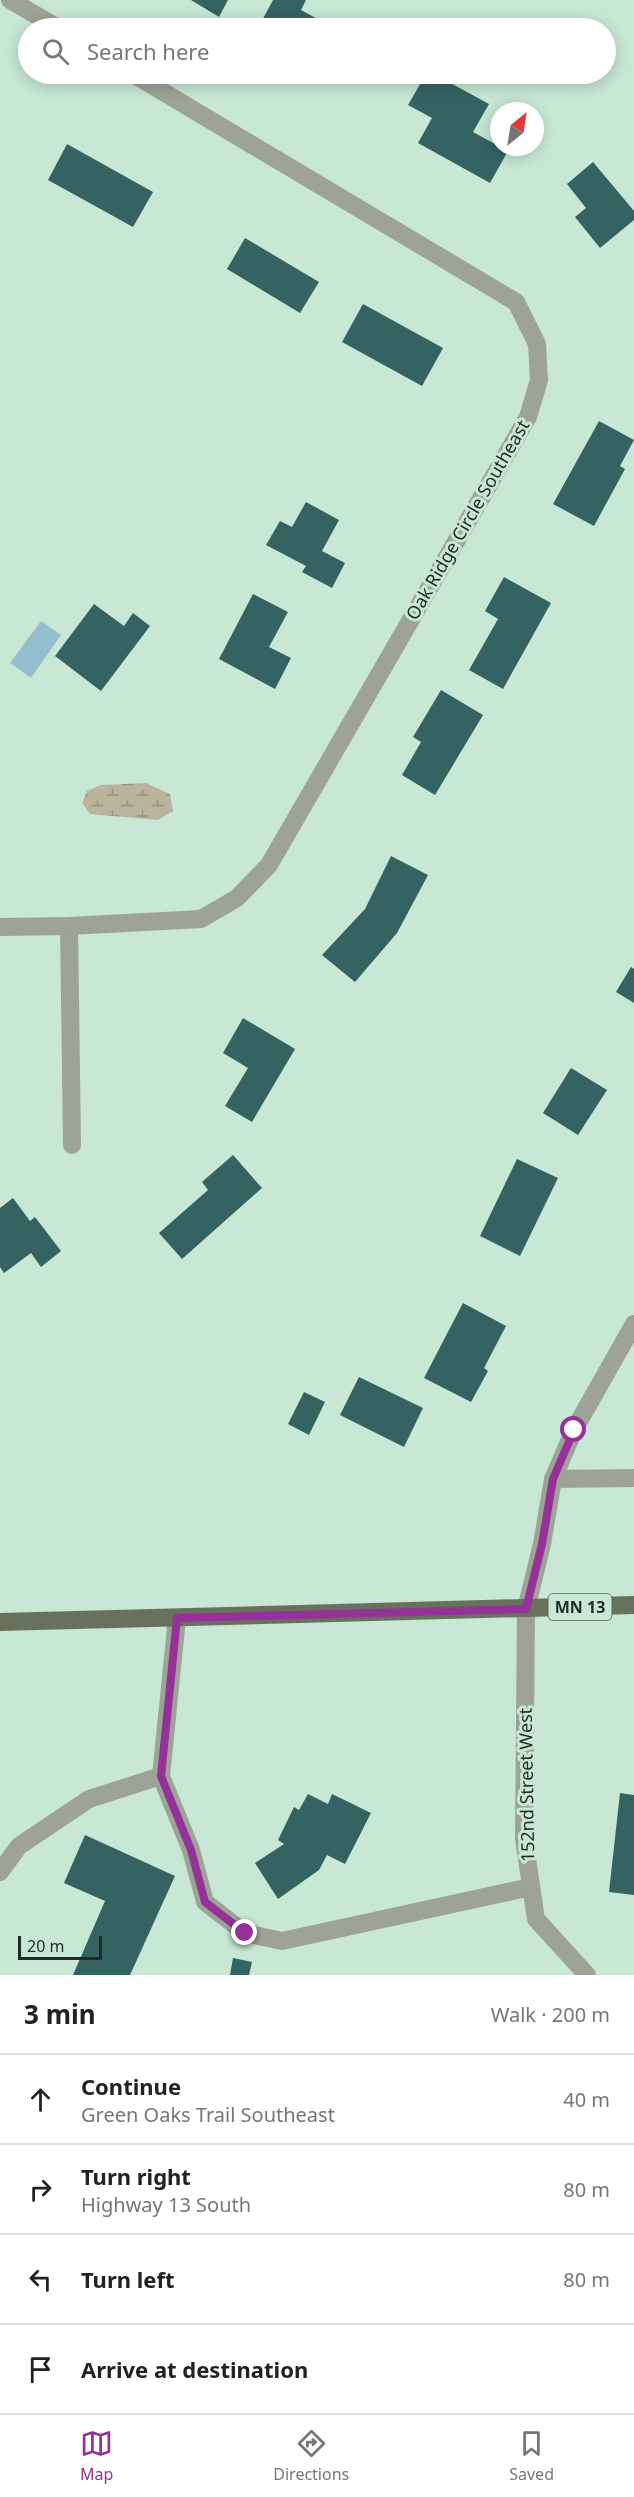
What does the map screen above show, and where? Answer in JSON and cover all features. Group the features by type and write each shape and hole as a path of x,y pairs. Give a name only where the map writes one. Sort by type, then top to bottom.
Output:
{"main road":[{"name":"MN 13","path":"0,1622 634,1605"}],"street":[{"path":"10,0 41,18"},
{"name":"Oak Ridge Circle Southeast","path":"0,927 201,919 237,898 269,865 528,417 539,380 537,345 516,302 150,84"},
{"path":"69,926 72,1146"},
{"name":"152nd Street West","path":"587,1975 536,1919 524,1839 526,1609 542,1544 553,1479 574,1430 634,1324"},
{"path":"553,1479 634,1478"},
{"path":"177,1618 161,1776 191,1850 205,1902 245,1933 282,1941 531,1887"},
{"path":"0,1872 20,1846 89,1798 161,1776"}],"green space":[{"path":"146,783 170,794 173,811 158,820 90,814 82,803 87,791 101,785"}],"water":[{"path":"41,621 61,635 31,678 10,663"}],"building":[{"path":"191,0 228,0 219,17"},
{"path":"273,0 306,0 301,10 316,18 263,18"},
{"path":"420,84 452,84 489,104 473,132 490,141 490,156 505,156 490,183 418,143 432,118 408,105"},
{"path":"67,144 153,192 133,227 48,180"},
{"path":"593,162 634,211 634,220 600,248 575,217 586,208 567,184"},
{"path":"245,238 319,282 300,313 227,269"},
{"path":"363,304 443,348 422,386 342,342"},
{"path":"599,421 634,440 620,466 625,469 594,526 553,504"},
{"path":"306,502 339,520 322,551 345,563 332,588 302,572 306,566 266,545 280,521 292,527"},
{"path":"504,577 551,603 503,689 469,670 498,619 485,611"},
{"path":"253,594 288,612 269,647 291,658 275,689 219,659"},
{"path":"94,604 124,626 133,613 150,626 101,691 55,656"},
{"path":"441,690 483,715 435,795 402,775 421,742 413,737"},
{"path":"391,856 428,875 397,933 355,982 322,955 365,909"},
{"path":"631,967 634,969 634,1003 616,992"},
{"path":"243,1018 295,1049 252,1122 225,1106 248,1068 223,1053"},
{"path":"571,1068 607,1090 578,1135 543,1113"},
{"path":"233,1155 262,1188 182,1259 159,1233 208,1190 202,1182"},
{"path":"517,1159 558,1178 520,1256 480,1236"},
{"path":"13,1198 30,1221 35,1217 61,1251 41,1267 31,1253 4,1273 0,1267 0,1208"},
{"path":"463,1303 506,1326 484,1368 488,1371 471,1402 424,1378"},
{"path":"359,1377 423,1408 404,1447 340,1415"},
{"path":"304,1392 325,1402 309,1435 288,1424"},
{"path":"620,1793 634,1795 634,1895 609,1892"},
{"path":"308,1794 328,1804 332,1794 371,1813 345,1864 327,1855 319,1870 278,1899 255,1863 284,1844 278,1840 294,1807 299,1810"},
{"path":"85,1835 175,1876 130,1975 73,1975 105,1901 64,1883"},
{"path":"233,1958 252,1962 249,1975 230,1975"}],"route":[{"path":"245,1933 205,1902 191,1850 161,1776 177,1618 526,1609 542,1544 553,1479 574,1430"}]}
